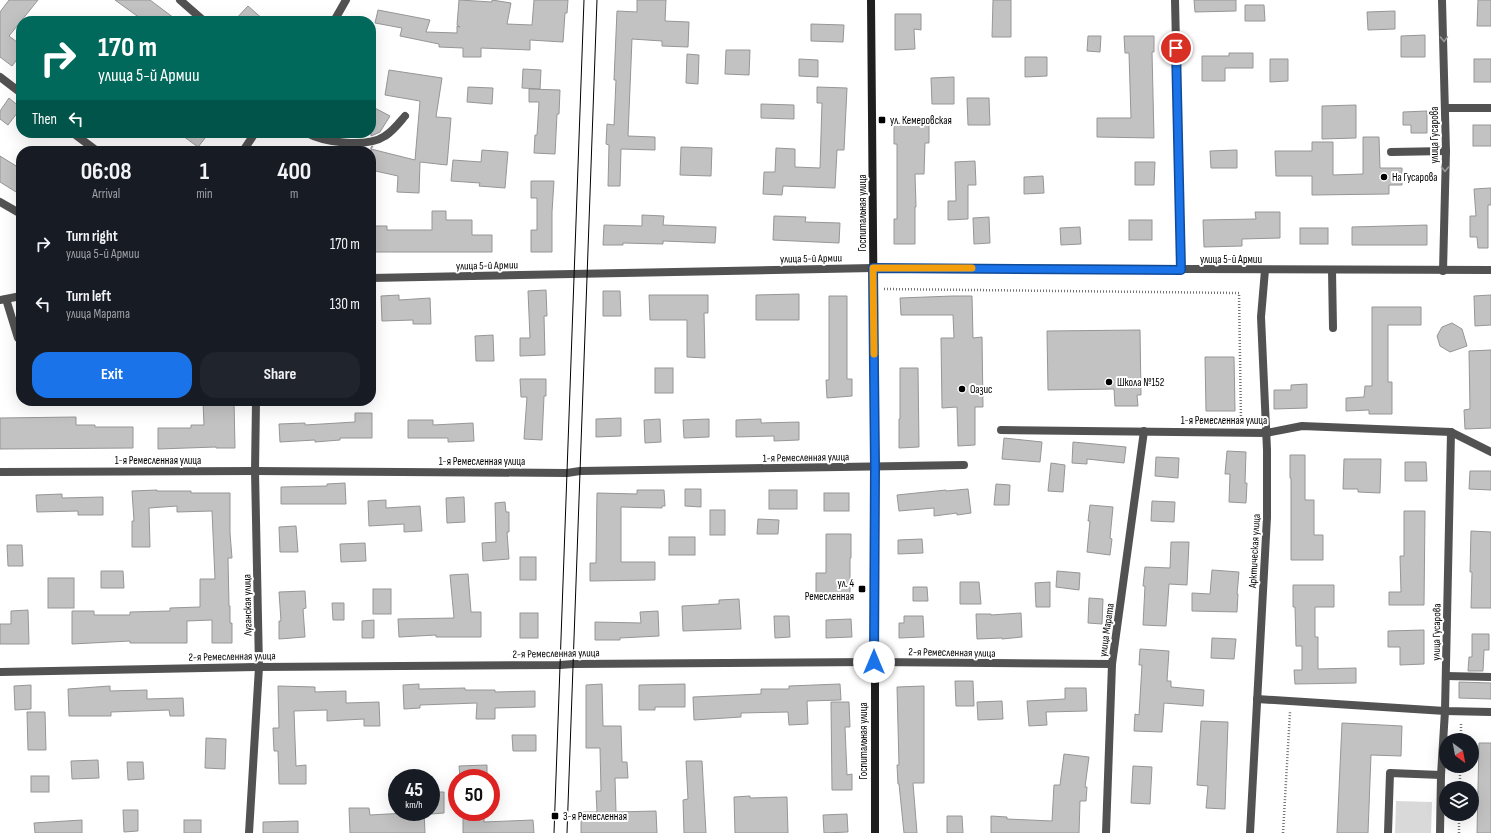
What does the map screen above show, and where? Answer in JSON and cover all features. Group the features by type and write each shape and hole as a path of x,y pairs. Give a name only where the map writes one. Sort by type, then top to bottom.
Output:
{"main road":[{"name":"Госпитальная улица","path":"871,0 875,467 875,833"}],"street":[{"path":"180,0 198,16"},
{"path":"337,16 346,0"},
{"path":"1175,0 1181,270"},
{"name":"улица Гусарова","path":"1442,0 1446,108 1443,271"},
{"path":"0,78 16,89"},
{"path":"1446,108 1491,108"},
{"path":"323,138 354,143 375,141 394,129 405,116"},
{"path":"80,138 90,146"},
{"path":"1391,152 1446,151"},
{"path":"0,202 16,211"},
{"name":"улица 5-й Армии","path":"376,278 873,268 1491,270"},
{"name":"Арктическая улица","path":"1250,833 1267,517 1267,450 1261,317 1265,270"},
{"path":"1332,270 1333,328"},
{"path":"16,297 3,300 16,333"},
{"name":"Луганская улица","path":"249,833 259,667 255,471 256,406"},
{"name":"1-я Ремесленная улица","path":"1001,430 1266,433 1302,426 1451,432 1491,452"},
{"name":"улица Марата","path":"1106,833 1112,664 1144,431"},
{"name":"улица Гусарова","path":"1440,833 1441,775 1446,676 1451,432"},
{"name":"1-я Ремесленная улица","path":"0,472 255,471 567,473 580,471 964,465"},
{"name":"2-я Ремесленная улица","path":"0,672 259,667 874,662 1112,664"},
{"path":"1446,676 1491,677"},
{"path":"1257,699 1445,711 1491,712"},
{"path":"1388,833 1390,773 1441,775"}],"path":[{"path":"873,288 1238,293 1241,432"},
{"path":"1283,833 1291,702"},
{"path":"1461,733 1462,711"},
{"path":"1459,821 1459,833"}],"shaded area":[{"path":"1396,801 1432,802 1431,833 1395,833"}],"building":[{"path":"9,0 38,0 25,16 16,16 16,27 9,36 16,41 16,61 12,66 0,57 0,12"},
{"path":"115,0 150,0 171,16 137,16"},
{"path":"459,0 492,2 492,0 511,3 507,24 532,25 534,0 568,0 567,13 565,13 563,42 530,40 530,50 481,48 481,57 463,57 463,48 439,47 439,44 400,36 402,28 376,23 376,19 378,10 430,20 426,32 457,33 457,26 460,27 457,25"},
{"path":"637,0 666,0 665,21 689,22 688,47 662,46 662,41 632,39 628,136 655,137 655,150 621,149 620,186 608,186 609,145 606,144 607,124 614,125 617,11 637,12"},
{"path":"993,0 1011,0 1011,37 992,37"},
{"path":"1194,0 1236,0 1236,11 1195,12"},
{"path":"1478,0 1491,0 1491,26 1477,26"},
{"path":"1245,5 1264,5 1265,21 1245,21"},
{"path":"248,6 259,16 239,16"},
{"path":"1395,11 1395,29 1368,30 1367,12"},
{"path":"895,14 921,14 921,30 914,29 915,49 895,50"},
{"path":"811,24 844,25 843,42 811,41"},
{"path":"1425,35 1425,57 1401,57 1401,36"},
{"path":"1088,36 1101,36 1100,52 1087,51"},
{"path":"1124,36 1154,36 1154,52 1152,52 1154,138 1097,137 1097,118 1131,118 1129,53 1125,53"},
{"path":"726,50 750,50 749,75 725,74"},
{"path":"1229,53 1253,53 1253,68 1225,68 1225,81 1202,81 1202,56 1229,56"},
{"path":"687,54 699,55 698,84 686,83"},
{"path":"1025,57 1047,57 1047,76 1025,77"},
{"path":"799,59 818,60 818,77 799,76"},
{"path":"1270,59 1288,59 1288,81 1270,82"},
{"path":"1474,59 1491,59 1491,82 1474,82"},
{"path":"523,69 541,70 540,89 522,88"},
{"path":"389,70 442,78 436,117 451,118 447,165 420,162 419,193 397,192 398,176 376,171 376,150 415,160 420,101 385,95"},
{"path":"954,77 954,104 932,104 931,78"},
{"path":"468,87 493,88 492,104 467,102"},
{"path":"817,87 847,88 844,150 837,150 835,188 783,186 782,195 763,194 764,172 775,172 776,148 795,149 795,167 820,168 822,103 817,103"},
{"path":"529,89 560,90 555,154 534,153 535,135 537,135 539,102 529,102"},
{"path":"9,98 16,104 16,115 8,125 0,119 0,111"},
{"path":"967,98 989,98 990,125 968,125"},
{"path":"761,104 794,105 794,119 761,118"},
{"path":"1356,105 1356,138 1322,139 1322,106"},
{"path":"376,109 390,116 380,132 376,134"},
{"path":"1427,111 1427,133 1411,133 1411,125 1403,125 1403,112"},
{"path":"929,122 929,143 925,143 924,174 915,174 915,244 894,244 894,219 897,219 897,144 894,144 894,123"},
{"path":"1473,125 1491,125 1491,146 1473,146"},
{"path":"1363,137 1379,137 1380,168 1402,168 1402,185 1389,185 1389,194 1312,195 1312,176 1276,176 1275,151 1312,151 1312,142 1333,142 1333,175 1363,174"},
{"path":"186,138 205,138 199,146"},
{"path":"681,147 712,148 711,176 680,175"},
{"path":"482,150 508,152 505,188 479,186 480,183 451,181 453,160 481,162"},
{"path":"1237,150 1237,168 1211,168 1210,151"},
{"path":"0,156 16,166 16,192 0,182"},
{"path":"975,161 976,185 968,185 968,219 948,220 948,201 956,201 955,162"},
{"path":"1135,162 1155,162 1154,185 1135,185"},
{"path":"1043,176 1044,193 1024,194 1024,177"},
{"path":"531,181 554,181 552,252 531,252 531,230 537,230 537,198 531,198"},
{"path":"1491,188 1491,205 1488,205 1488,248 1478,248 1477,237 1470,237 1470,216 1476,216 1474,189"},
{"path":"432,211 446,211 446,220 472,220 472,235 492,235 492,252 376,252 376,226 387,226 387,230 432,230"},
{"path":"1255,212 1280,212 1280,238 1242,239 1242,246 1204,247 1203,220 1256,219"},
{"path":"642,215 664,216 663,225 716,227 715,243 663,241 663,244 623,243 623,245 603,245 604,225 642,226"},
{"path":"774,216 806,217 805,222 840,223 839,243 773,240"},
{"path":"989,217 990,243 974,244 973,218"},
{"path":"1129,220 1152,220 1152,240 1129,240"},
{"path":"1427,225 1427,245 1352,245 1352,227"},
{"path":"1080,227 1081,244 1061,245 1060,228"},
{"path":"1300,228 1328,228 1328,244 1300,244"},
{"path":"546,290 547,316 544,316 545,355 520,356 520,338 530,338 528,291"},
{"path":"603,291 620,291 621,316 603,316"},
{"path":"799,294 799,320 756,320 756,295"},
{"path":"399,295 399,300 430,298 431,324 413,324 413,320 382,321 381,296"},
{"path":"649,295 708,295 708,313 704,313 705,358 687,357 687,320 650,320"},
{"path":"1491,295 1491,325 1475,326 1474,296"},
{"path":"829,296 847,296 847,379 852,379 852,396 827,398 826,380 829,380"},
{"path":"972,296 973,338 982,337 983,407 975,407 975,445 958,446 957,407 942,408 941,338 954,338 953,315 901,315 900,298"},
{"path":"1372,307 1421,307 1421,325 1388,325 1388,382 1392,382 1392,414 1369,414 1369,410 1346,411 1346,398 1364,397 1365,386 1372,386"},
{"path":"1452,323 1462,329 1467,346 1450,352 1440,346 1437,336 1442,327"},
{"path":"1140,330 1141,395 1137,395 1138,406 1115,406 1114,389 1048,390 1047,331"},
{"path":"493,335 494,361 476,361 475,336"},
{"path":"1491,350 1491,428 1465,429 1464,410 1470,409 1469,351"},
{"path":"1205,357 1234,357 1235,411 1206,411"},
{"path":"655,368 673,368 673,393 655,393"},
{"path":"900,368 918,368 919,447 899,448"},
{"path":"520,379 546,379 542,440 524,439 527,397 521,397"},
{"path":"1307,384 1307,408 1274,409 1274,390 1291,390 1291,385"},
{"path":"203,406 234,406 235,448 216,447 158,449 158,428 191,428 191,425 204,425"},
{"path":"355,413 372,413 372,438 340,438 340,440 315,442 315,440 280,442 279,424 305,423 305,425 355,422"},
{"path":"76,417 76,425 95,425 95,427 133,427 133,448 0,449 0,418"},
{"path":"621,418 621,436 596,437 596,419"},
{"path":"660,419 661,442 645,443 644,420"},
{"path":"709,419 709,437 684,438 683,420"},
{"path":"761,419 761,423 799,422 799,440 774,441 774,436 736,437 736,420"},
{"path":"408,420 433,420 433,425 473,423 474,441 448,442 448,438 408,438"},
{"path":"1004,438 1042,442 1040,462 1002,459"},
{"path":"1073,442 1126,447 1124,463 1087,459 1087,464 1072,463"},
{"path":"1227,451 1246,452 1246,503 1229,502 1230,474 1225,474"},
{"path":"1290,455 1305,455 1305,500 1314,500 1314,535 1323,535 1323,560 1291,560"},
{"path":"1156,457 1179,458 1178,478 1155,476"},
{"path":"1344,459 1381,459 1380,493 1358,492 1358,489 1343,489"},
{"path":"1405,462 1426,462 1427,481 1405,481"},
{"path":"1051,463 1065,465 1063,492 1048,491"},
{"path":"1470,471 1491,471 1491,490 1469,489"},
{"path":"345,483 346,504 281,504 281,487 327,486 327,484"},
{"path":"996,484 1010,485 1009,505 994,505"},
{"path":"685,489 701,489 701,507 685,506"},
{"path":"968,489 971,513 934,516 934,508 899,511 897,495"},
{"path":"637,490 664,490 665,506 662,506 662,508 621,507 621,562 655,562 655,580 590,581 590,563 596,563 597,493 637,494"},
{"path":"769,490 797,490 797,509 769,509"},
{"path":"132,491 191,491 191,493 230,493 230,533 232,558 228,558 229,606 230,623 232,623 232,643 212,643 212,620 187,621 187,643 130,643 130,641 72,644 72,611 94,611 94,615 130,615 130,612 170,611 170,608 200,607 200,579 215,579 212,511 177,512 177,506 149,508 150,547 132,547 132,521 134,521"},
{"path":"824,493 849,493 849,511 824,511"},
{"path":"62,494 62,498 103,497 103,515 78,515 78,511 37,512 36,495"},
{"path":"464,497 465,522 447,523 446,498"},
{"path":"386,500 386,508 420,506 422,531 404,532 404,524 369,526 368,501"},
{"path":"1152,501 1175,502 1174,522 1151,521"},
{"path":"505,502 506,512 509,512 509,532 507,532 509,559 483,561 482,543 496,542 495,503"},
{"path":"1090,505 1113,507 1110,555 1087,552"},
{"path":"710,510 725,510 725,535 710,535"},
{"path":"1404,511 1425,511 1424,605 1389,605 1389,592 1401,592 1400,556 1404,556"},
{"path":"758,519 779,520 778,534 757,534"},
{"path":"296,526 298,552 280,552 279,527"},
{"path":"1471,531 1491,532 1491,608 1471,608"},
{"path":"826,534 851,534 850,597 816,597 816,573 826,573"},
{"path":"669,537 695,537 695,555 669,555"},
{"path":"922,539 923,553 898,554 898,540"},
{"path":"1171,542 1189,542 1187,585 1169,584 1166,626 1143,625 1145,586 1143,586 1145,567 1170,568"},
{"path":"365,543 366,561 341,562 340,544"},
{"path":"7,545 22,545 23,566 8,566"},
{"path":"520,557 536,557 536,580 520,580"},
{"path":"1212,570 1239,572 1237,612 1192,611 1192,593 1210,594"},
{"path":"101,571 123,571 124,588 101,588"},
{"path":"1057,571 1080,573 1079,590 1056,587"},
{"path":"468,574 471,612 481,612 481,637 436,637 436,635 399,637 398,619 454,618 450,575"},
{"path":"48,578 74,578 74,608 48,608"},
{"path":"960,582 979,582 981,604 960,604"},
{"path":"1050,582 1050,607 1036,607 1035,583"},
{"path":"1293,585 1334,585 1334,607 1315,607 1315,637 1318,637 1318,669 1356,668 1356,683 1295,684 1294,670 1302,670 1302,646 1296,646"},
{"path":"913,587 927,587 928,601 913,601"},
{"path":"373,589 391,589 391,614 373,614"},
{"path":"305,591 306,608 303,609 305,637 279,639 279,621 281,621 279,592"},
{"path":"1089,598 1103,599 1102,624 1088,623"},
{"path":"739,599 741,629 683,631 682,606 719,604 719,600"},
{"path":"332,603 344,603 344,620 333,620"},
{"path":"28,610 29,644 0,644 0,624 11,624 11,611"},
{"path":"658,611 659,636 620,638 620,640 595,640 595,622 641,623 640,612"},
{"path":"520,613 538,613 538,638 520,638"},
{"path":"1021,613 1022,637 977,639 976,614 991,615"},
{"path":"774,616 789,616 790,637 775,638"},
{"path":"904,616 923,616 924,637 899,638 899,623 904,623"},
{"path":"851,619 852,637 826,638 826,620"},
{"path":"374,620 374,638 362,638 362,621"},
{"path":"1424,630 1424,664 1400,665 1400,647 1388,647 1388,631"},
{"path":"1472,634 1489,634 1489,650 1484,650 1483,671 1468,671 1469,657 1472,657"},
{"path":"1212,638 1236,639 1234,659 1211,658"},
{"path":"1140,649 1169,651 1167,681 1171,681 1171,687 1204,690 1203,706 1164,703 1162,732 1134,731 1135,714 1139,715 1142,665 1139,665"},
{"path":"955,681 973,681 974,706 956,706"},
{"path":"1459,682 1491,683 1491,699 1459,698"},
{"path":"419,684 419,689 465,688 465,690 495,690 495,692 535,691 535,707 495,708 495,719 476,719 477,703 420,705 420,708 404,709 403,685"},
{"path":"602,684 603,726 621,726 622,762 627,762 628,778 615,778 616,812 656,811 657,833 581,833 581,812 597,812 596,791 601,791 600,748 586,748 586,685"},
{"path":"685,684 685,707 655,707 655,710 639,710 639,685"},
{"path":"840,684 841,700 807,701 808,724 789,725 788,712 741,713 741,717 694,720 693,697 761,694 761,689 789,689 789,686"},
{"path":"31,685 31,709 15,710 14,686"},
{"path":"110,686 110,691 147,690 147,699 183,698 184,716 170,716 169,710 111,712 111,716 69,716 68,689"},
{"path":"278,686 315,687 315,692 346,691 346,703 379,702 380,726 364,726 364,719 327,721 327,710 294,711 296,766 306,765 306,784 279,784 278,751 274,751 273,728 279,728"},
{"path":"924,686 924,783 913,783 917,833 904,833 897,765 899,765 897,687"},
{"path":"1065,688 1086,688 1087,711 1046,712 1047,725 1029,726 1027,701 1065,699"},
{"path":"1002,701 1003,719 978,720 977,702"},
{"path":"831,702 849,702 850,727 845,727 847,775 852,774 852,790 832,790"},
{"path":"27,712 45,712 46,750 28,750"},
{"path":"1201,721 1228,722 1225,809 1206,808 1208,786 1197,785"},
{"path":"1342,723 1402,726 1401,756 1371,755 1368,833 1337,833"},
{"path":"512,735 536,735 536,751 513,751"},
{"path":"206,738 226,739 225,769 205,768"},
{"path":"1479,743 1491,743 1491,833 1477,833 1477,821 1479,821"},
{"path":"1064,754 1089,757 1085,787 1087,787 1086,801 1080,801 1079,833 991,833 991,816 1007,817 1007,819 1052,821 1054,785 1060,785"},
{"path":"98,760 99,778 72,779 71,761"},
{"path":"686,761 702,761 706,833 684,833 683,800 688,799"},
{"path":"127,762 143,762 144,779 128,780"},
{"path":"487,765 487,769 459,769 459,766"},
{"path":"1133,766 1152,767 1150,804 1131,803"},
{"path":"31,776 49,776 49,792 31,792"},
{"path":"440,792 444,792 444,813 440,813"},
{"path":"750,796 750,798 787,797 788,833 735,833 734,797"},
{"path":"349,808 369,808 370,815 388,814 388,821 424,821 425,833 350,833"},
{"path":"123,810 138,810 138,831 124,832"},
{"path":"847,814 848,832 824,833 823,815"},
{"path":"947,816 962,816 963,833 947,833"},
{"path":"82,820 82,833 35,833 34,823"},
{"path":"184,820 201,820 201,833 184,833"},
{"path":"533,820 534,833 463,833 463,821 484,822"},
{"path":"298,821 298,833 263,833 263,822"}],"tram line":[{"path":"554,833 584,0"},
{"path":"567,833 597,0"}],"slow traffic":[{"path":"874,354 873,268 972,268"}],"place":[{"name":"ул. Кемеровская","path":"882,120"},
{"name":"На Гусарова","path":"1384,177"},
{"name":"Школа №152","path":"1109,382"},
{"name":"Оазис","path":"962,389"},
{"name":"ул. 4 Ремесленная","path":"862,589"},
{"name":"3-я Ремесленная","path":"555,816"}],"route":[{"path":"874,662 875,467 873,268 1181,270 1176,48"}]}
